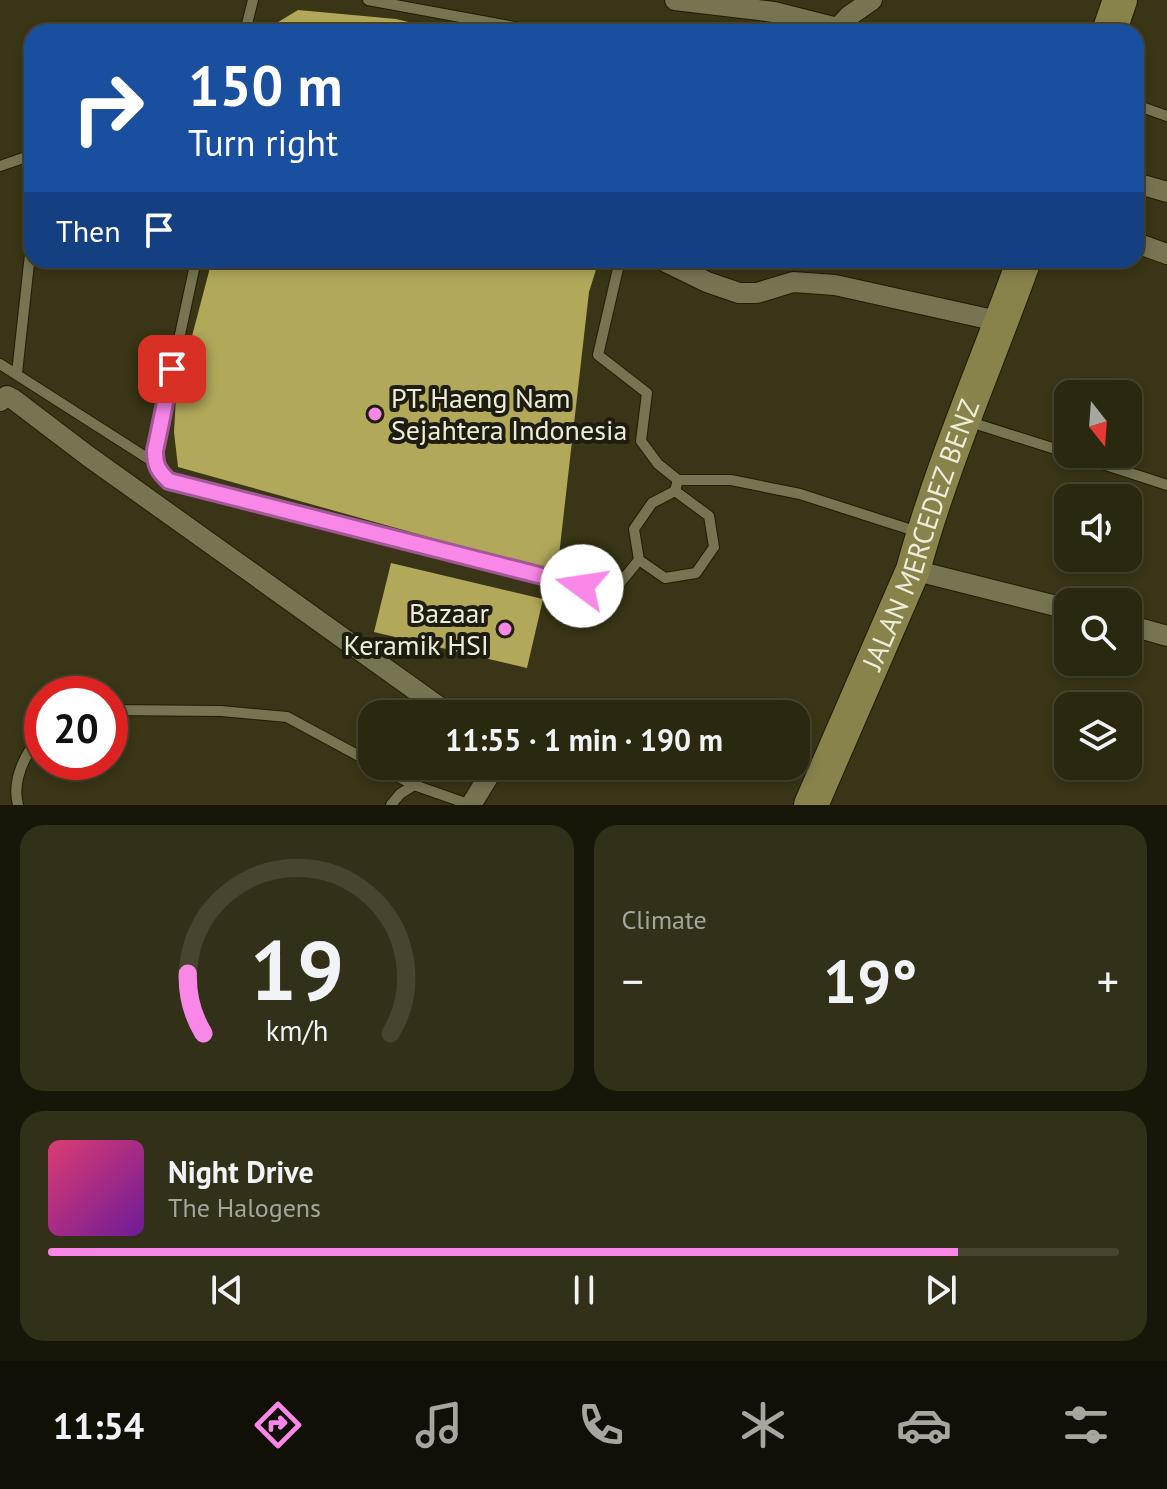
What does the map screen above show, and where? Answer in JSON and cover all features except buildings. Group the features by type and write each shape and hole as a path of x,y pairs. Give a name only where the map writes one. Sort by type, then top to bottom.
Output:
{"main road":[{"path":"1112,24 1120,0"},
{"name":"JALAN MERCEDEZ BENZ","path":"811,805 913,570 922,534 963,419 1021,268"}],"street":[{"path":"675,0 774,12 825,24"},
{"path":"847,24 849,16 872,0"},
{"path":"1144,185 1167,192"},
{"path":"1144,246 1167,254"},
{"path":"678,268 739,293 757,293 793,282 835,285 1002,322"},
{"path":"0,401 7,396 13,399 100,465 429,700"},
{"path":"913,570 1054,605"},
{"path":"1142,629 1167,636"},
{"path":"471,805 486,780"}],"lane":[{"path":"247,24 253,0"},
{"path":"368,0 498,24"},
{"path":"1144,108 1167,116"},
{"path":"0,166 24,158"},
{"path":"17,373 28,268"},
{"path":"194,268 158,436 155,463 169,481 582,586 620,583 639,560"},
{"path":"618,268 598,355 647,393 641,441 677,486 709,516 714,547 696,573 681,576 665,578 639,560 634,529 652,503 677,486 731,480 800,494 922,534"},
{"path":"0,364 155,463"},
{"path":"963,419 1054,448"},
{"path":"1115,468 1167,485"},
{"path":"128,710 235,712 287,717 358,755"},
{"path":"18,805 14,789 24,762"},
{"path":"405,780 471,805"},
{"path":"391,805 414,785"}],"place":[{"name":"PT. Haeng Nam Sejahtera Indonesia","path":"375,414"},
{"name":"Bazaar Keramik HSI","path":"505,629"}],"route":[{"path":"172,369 155,451 159,472 169,481 582,586"}]}
